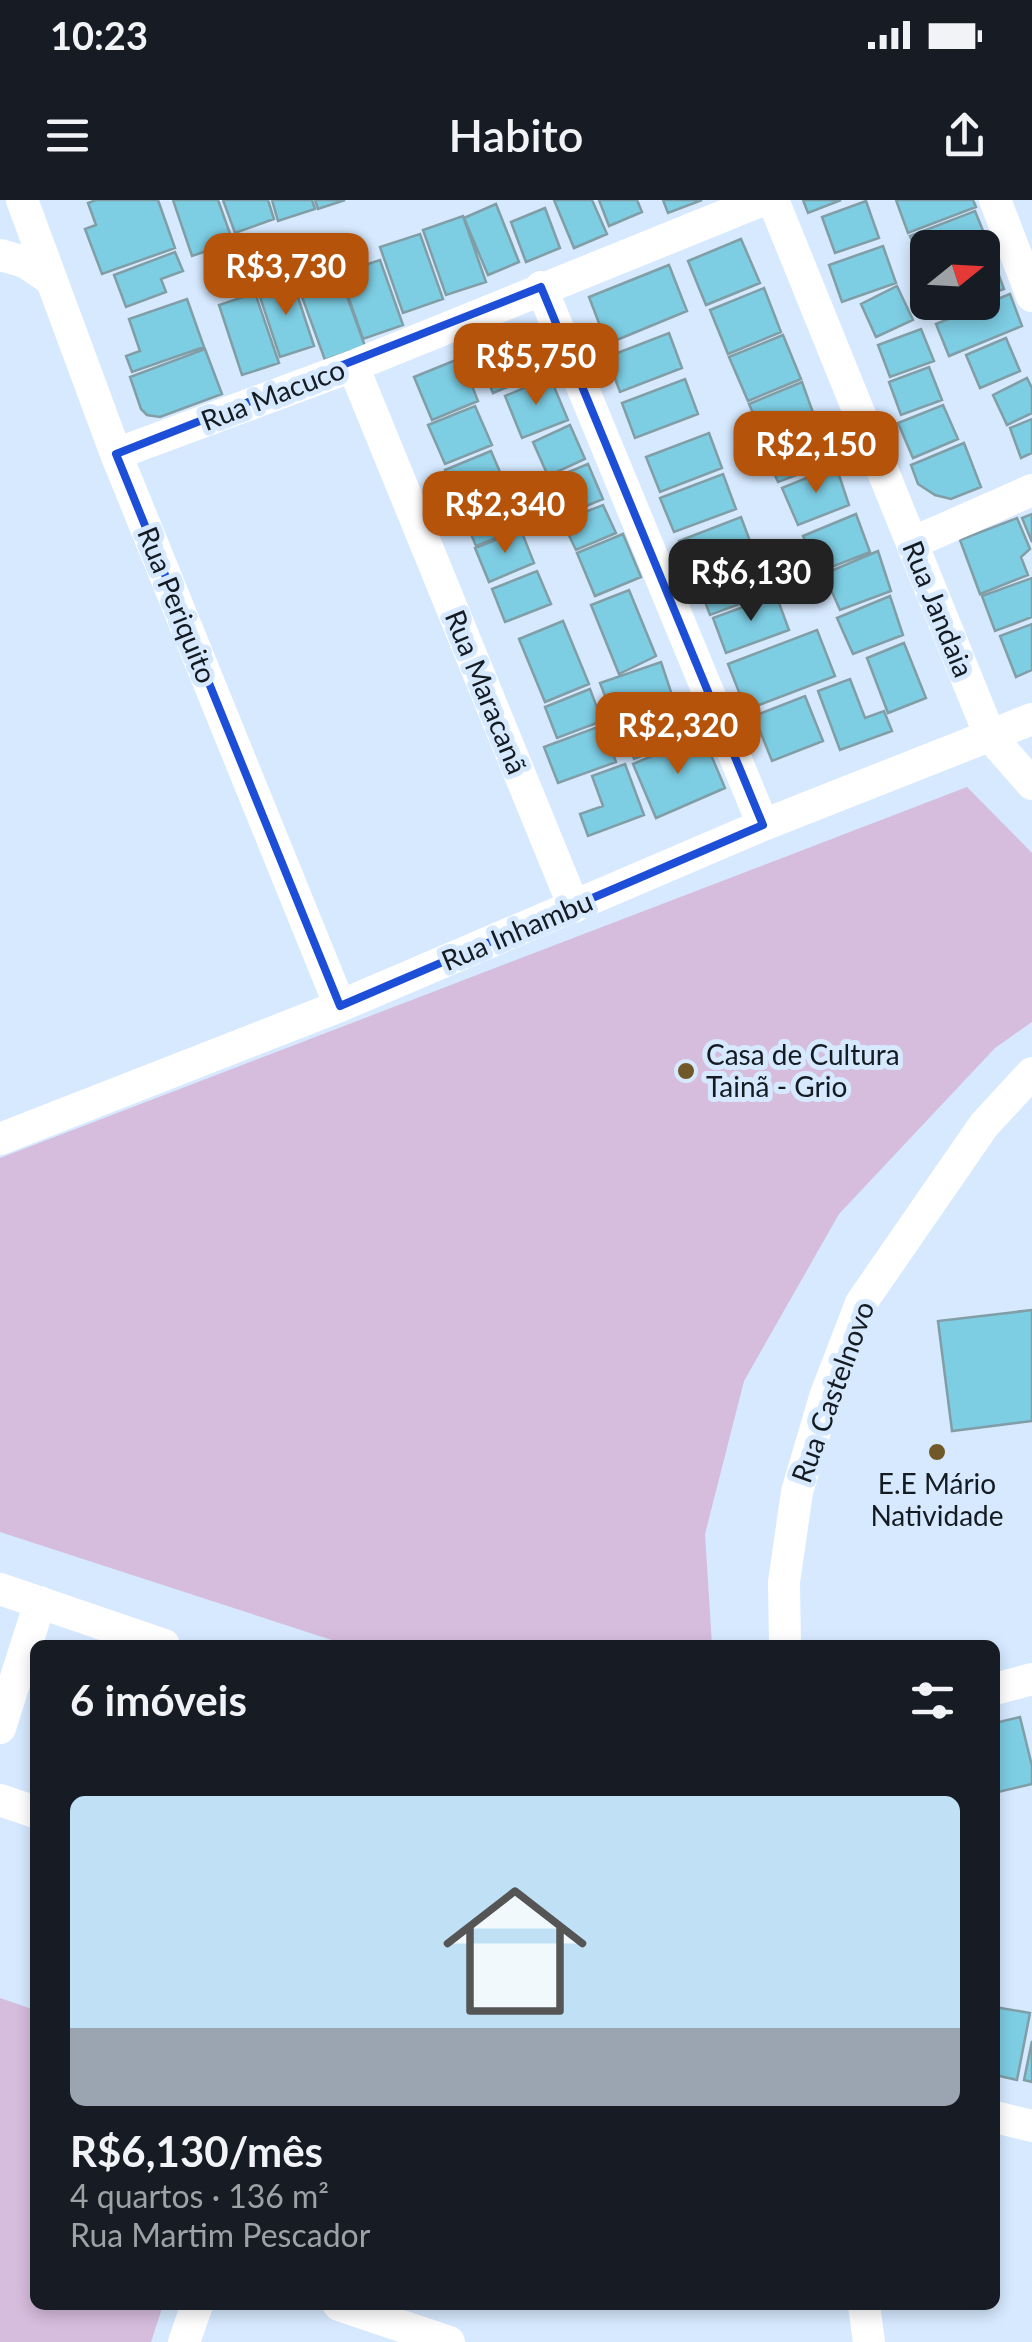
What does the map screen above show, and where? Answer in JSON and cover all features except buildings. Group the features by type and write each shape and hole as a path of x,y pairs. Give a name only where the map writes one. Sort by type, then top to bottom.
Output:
{"street":[{"name":"Rua Periquito","path":"22,200 116,454 340,1006"},
{"name":"Rua Macuco","path":"116,454 352,366 763,200"},
{"name":"Rua Jandaia","path":"773,200 990,736 1032,784"},
{"path":"996,200 1032,296"},
{"path":"0,254 25,262 50,279"},
{"path":"541,287 763,825"},
{"name":"Rua Maracanã","path":"352,366 574,906"},
{"path":"912,542 1032,490"},
{"name":"Rua Inhambu","path":"0,1139 340,1006 763,825 1032,719"},
{"name":"Rua Castelnovo","path":"784,1640 784,1582 796,1492 825,1396 861,1303 984,1125 1032,1073"},
{"path":"0,1589 150,1640"},
{"path":"0,1728 40,1602"},
{"path":"1000,1688 1032,1680"},
{"path":"0,1800 30,1810"},
{"path":"1000,2118 1032,2126"},
{"path":"184,2342 195,2310"},
{"path":"347,2310 380,2331 450,2342"},
{"path":"865,2310 869,2342"}],"highlighted area":[{"path":"541,287 763,825 340,1006 116,454"}],"shaded area":[{"path":"967,787 1032,853 1032,1022 995,1048 839,1214 744,1381 705,1534 712,1640 332,1640 0,1532 0,1158"},
{"path":"0,1998 30,2008 30,2310 161,2310 151,2342 0,2342"}],"place":[{"name":"Casa de Cultura Tainã - Grio","path":"686,1071"},
{"name":"E.E Mário Natividade","path":"937,1452"}]}
